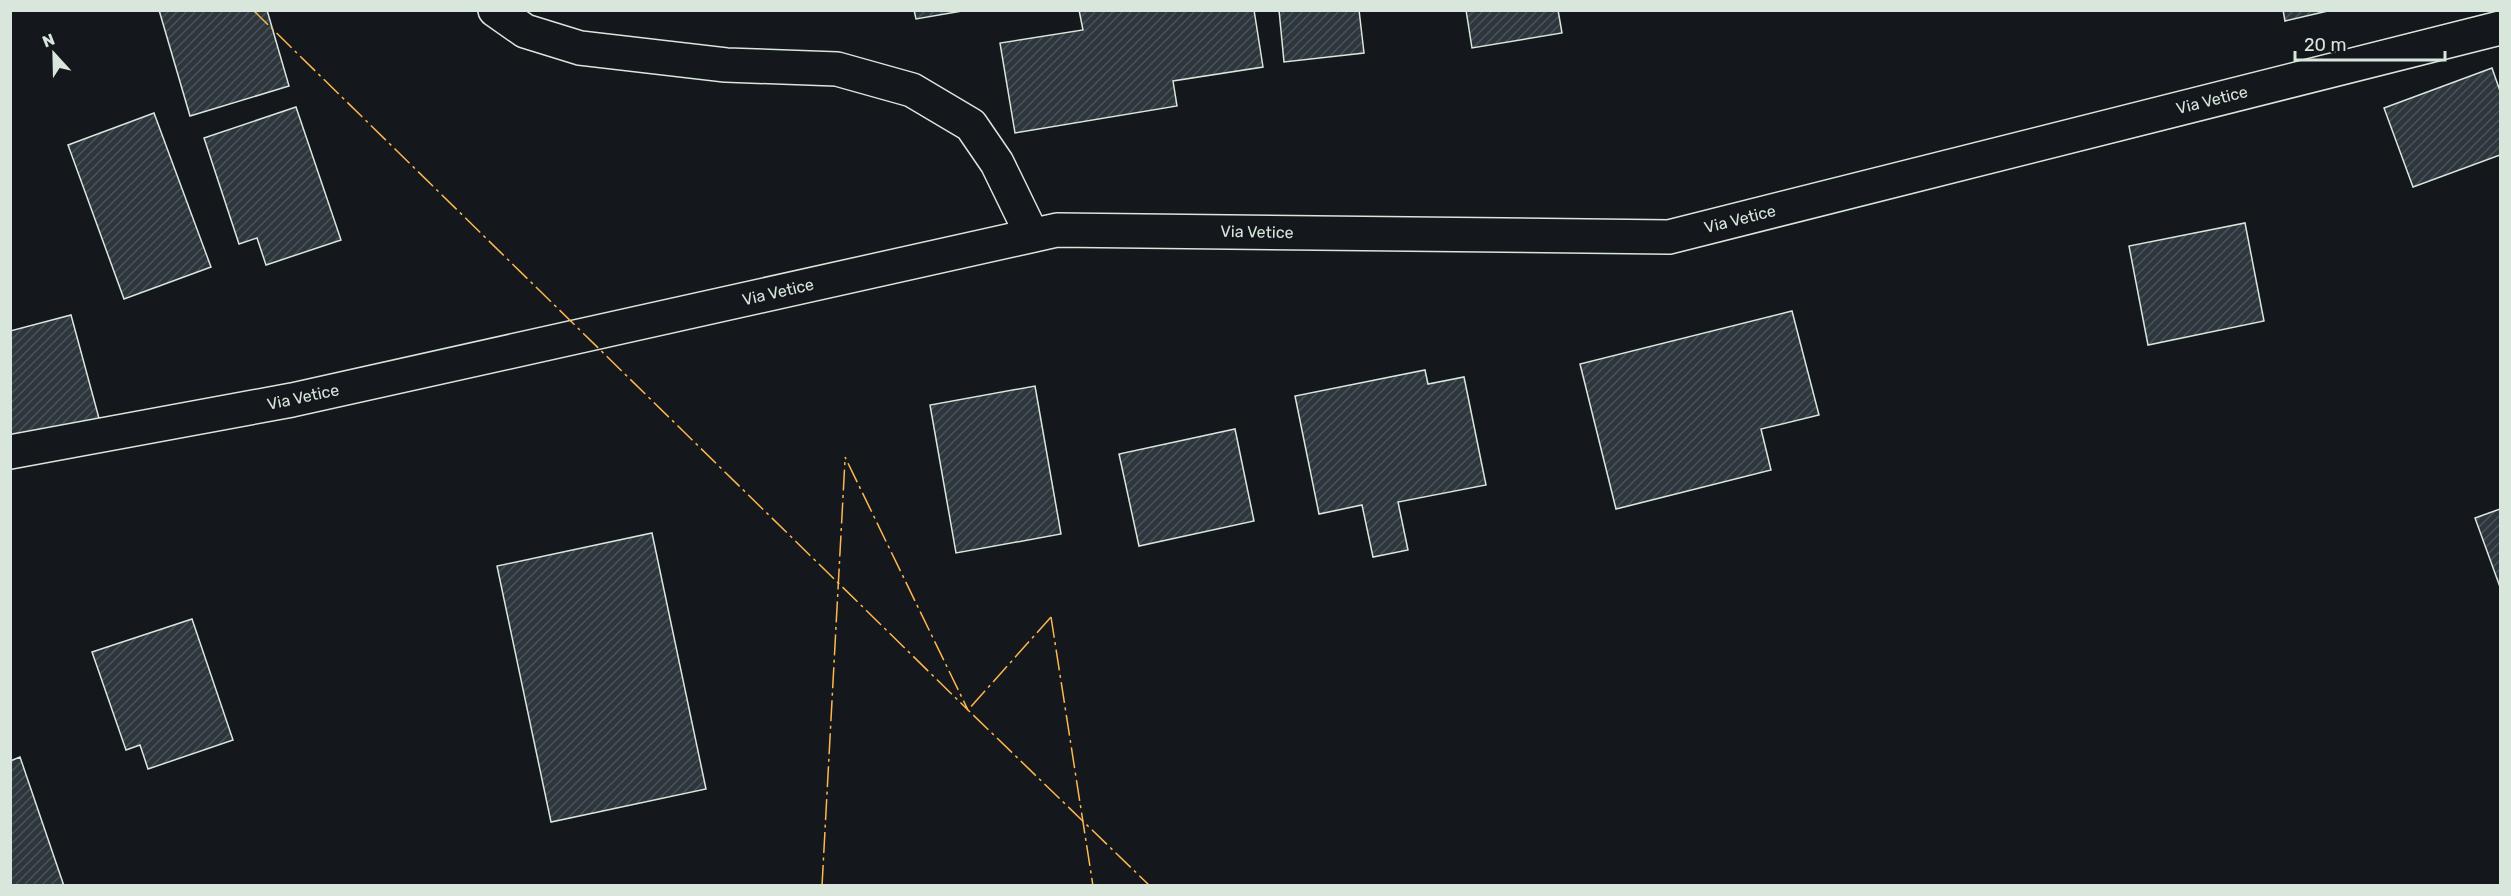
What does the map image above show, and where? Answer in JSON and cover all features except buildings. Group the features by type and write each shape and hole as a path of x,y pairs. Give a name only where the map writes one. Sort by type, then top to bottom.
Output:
{"street":[{"path":"495,10 525,31 580,48 726,65 837,69 912,90 971,125 997,163 1032,235"},
{"name":"Via Vetice","path":"10,452 292,400 1058,230 1669,237 2500,28"}],"power":[{"path":"253,10 968,710 845,457"},
{"path":"822,886 845,460"},
{"path":"1051,617 968,710 1150,886"},
{"path":"1051,617 1093,886"}]}
